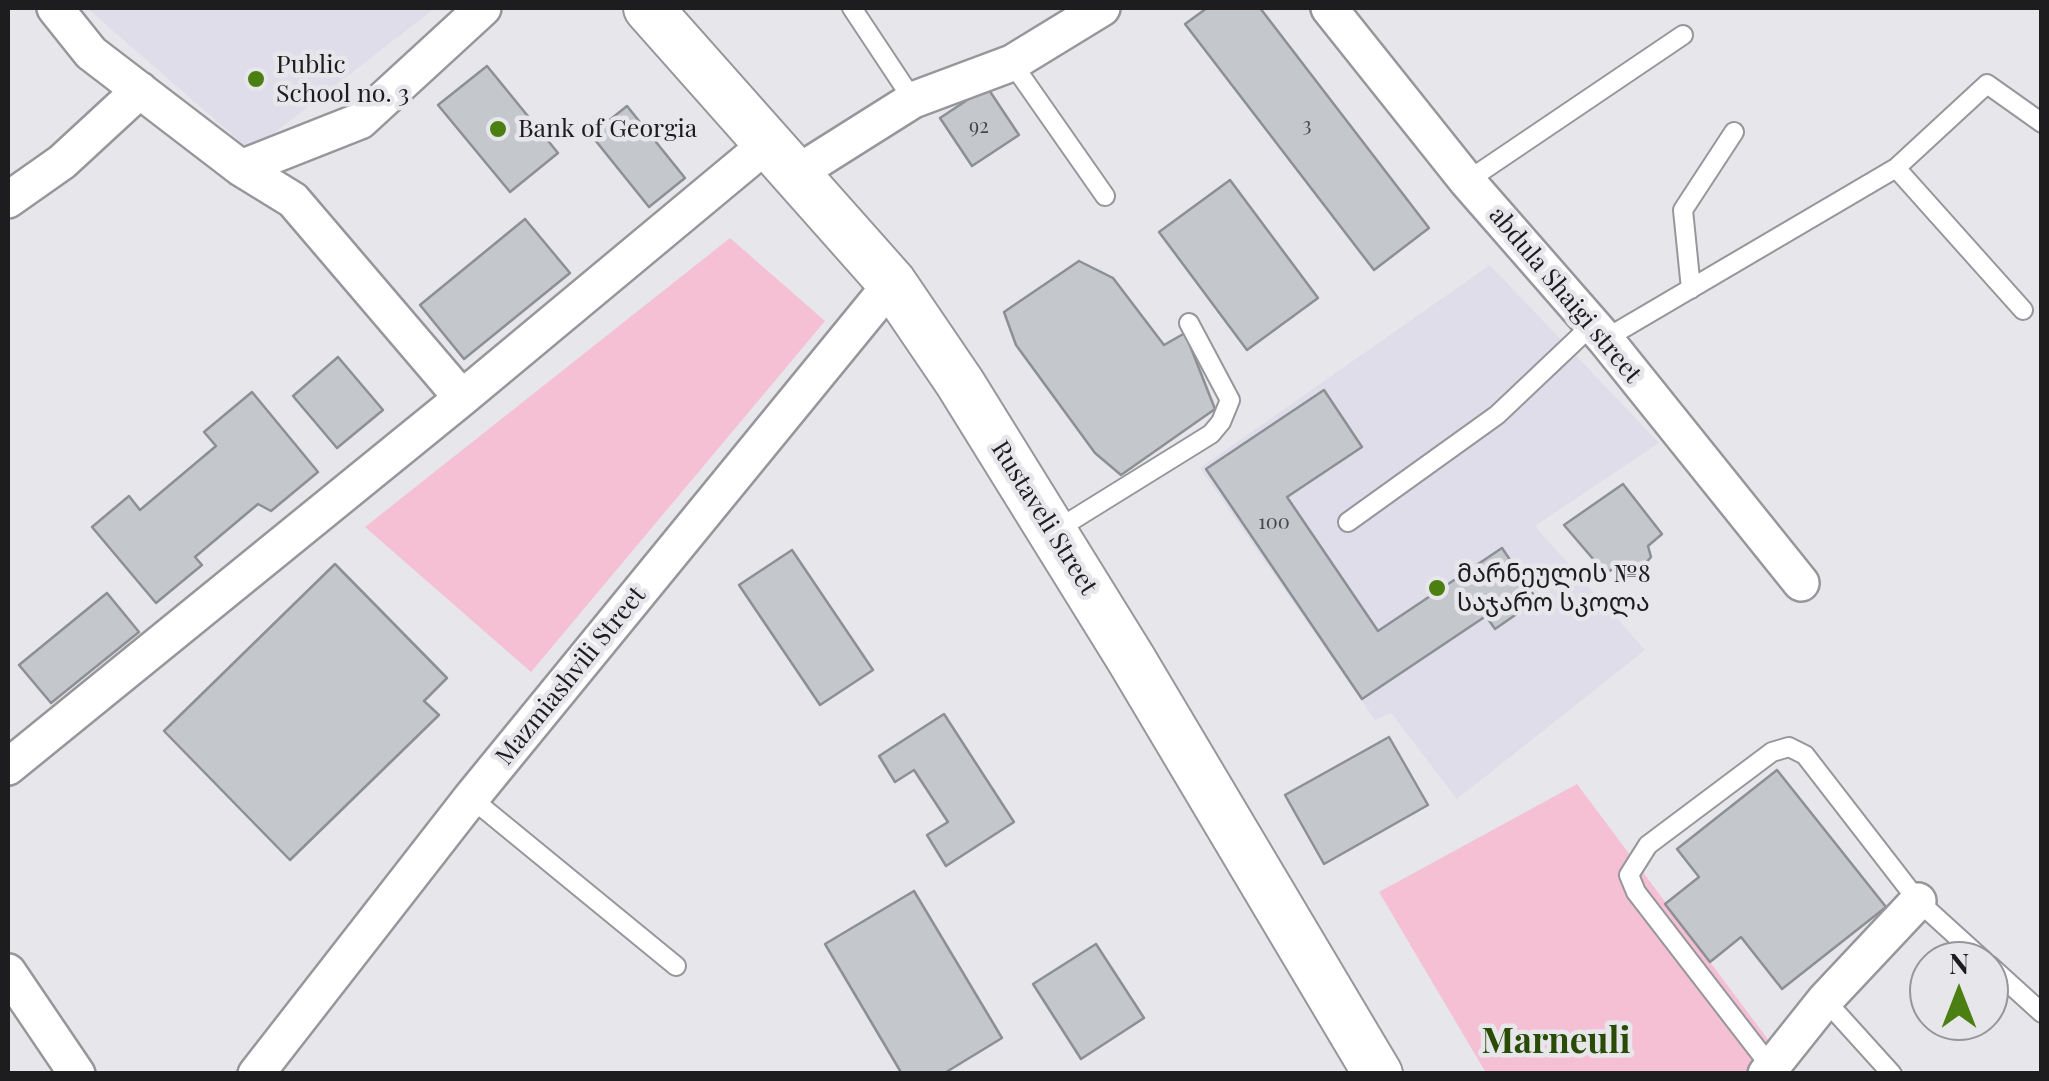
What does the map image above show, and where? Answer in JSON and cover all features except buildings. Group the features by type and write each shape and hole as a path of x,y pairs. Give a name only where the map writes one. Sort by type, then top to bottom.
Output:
{"main road":[{"name":"Rustaveli Street","path":"648,8 892,283 960,382 1378,1074"}],"street":[{"path":"54,8 92,53 242,168 293,200 462,398"},
{"path":"242,168 360,121 483,8"},
{"path":"8,767 462,398 780,160 913,100 1012,63 1102,8"},
{"name":"abdula Shaigi street","path":"1329,8 1467,181 1598,332 1802,583"},
{"path":"8,200 62,162 140,90"},
{"name":"Mazmiashvili Street","path":"256,1074 470,798 892,283"},
{"path":"1768,1070 1825,1000 1918,901"},
{"path":"8,972 77,1074"}],"lane":[{"path":"852,8 913,100"},
{"path":"1467,181 1682,35"},
{"path":"1012,63 1105,196"},
{"path":"1348,522 1496,415 1598,332 1691,289 1896,168 1987,84 2042,123"},
{"path":"1691,289 1683,210 1734,132"},
{"path":"1896,168 2022,310"},
{"path":"1053,532 1212,434 1221,422 1230,400 1189,323"},
{"path":"1768,1070 1636,892 1629,874 1648,844 1772,752 1789,747 1805,755 1918,901 1963,941"},
{"path":"470,798 676,966"},
{"path":"2009,983 2042,1013"},
{"path":"1825,1000 1892,1074"}],"shaded area":[{"name":"Public School no. 3","path":"87,8 435,8 251,151"},
{"path":"730,238 825,321 531,672 365,527"},
{"name":"მარნეულის №8 საჯარო სკოლა","path":"1490,265 1659,443 1535,526 1645,650 1457,799 1391,713 1375,720 1200,468"},
{"path":"1577,784 1790,1069 1789,1073 1486,1073 1379,892"}],"place":[{"name":"Public School no. 3","path":"256,79"},
{"name":"Bank of Georgia","path":"498,129"},
{"name":"მარნეულის №8 საჯარო სკოლა","path":"1437,588"}],"district":[{"name":"Marneuli","path":"1556,1042"}]}
